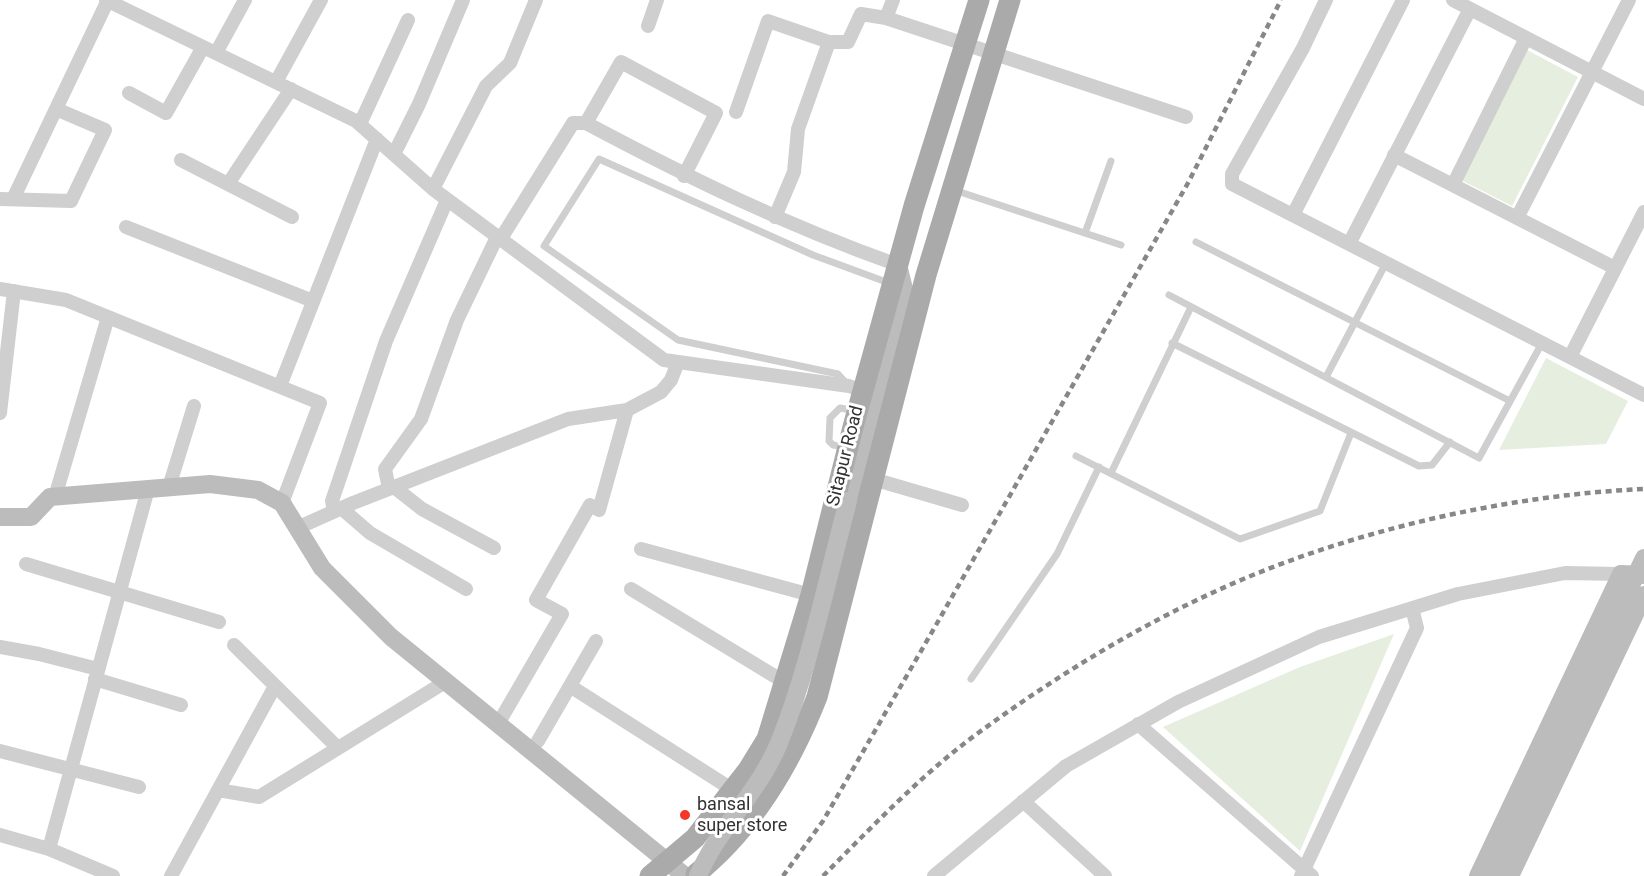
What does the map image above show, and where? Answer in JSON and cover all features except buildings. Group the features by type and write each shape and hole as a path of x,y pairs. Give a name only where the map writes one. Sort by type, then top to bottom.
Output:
{"main road":[{"name":"Sitapur Road","path":"650,876 695,838 767,739 786,683 811,595 848,447 857,396 898,280 979,0"},
{"name":"Sitapur Road","path":"694,876 718,857 755,812 803,731 831,644 926,275 1010,0"}],"street":[{"path":"56,109 105,130 71,201 6,199 56,109 108,0 360,124 447,200 664,360 857,396"},
{"path":"216,53 245,0"},
{"path":"276,82 321,0"},
{"path":"394,154 419,104 463,0"},
{"path":"433,189 486,86 510,63 536,0"},
{"path":"648,26 657,0"},
{"path":"886,18 892,0"},
{"path":"1326,0 1303,48 1232,174 1232,184 1644,395"},
{"path":"1293,215 1403,0"},
{"path":"1453,0 1644,99"},
{"path":"1517,218 1629,0"},
{"path":"1349,244 1470,9"},
{"path":"736,112 768,21 829,42 848,42 861,14 886,18 965,46 1186,117"},
{"path":"360,124 408,20"},
{"path":"1453,185 1526,38"},
{"path":"775,217 794,172 798,129 829,42"},
{"path":"129,93 166,113 202,47"},
{"path":"586,123 621,62 716,113 684,176"},
{"path":"228,184 291,89"},
{"path":"494,548 422,509 392,488 385,470 421,419 457,320 499,238 573,123 586,123 684,176 837,243 898,280 926,275"},
{"path":"280,386 377,139"},
{"path":"1395,155 1615,268"},
{"path":"181,160 292,217"},
{"path":"447,200 386,341 332,501 338,510 370,533 466,589"},
{"path":"1570,357 1644,212"},
{"path":"126,227 313,301"},
{"path":"698,876 714,843 762,775 778,745 795,698 848,501 898,280"},
{"path":"0,413 7,290 66,300 320,402 282,503"},
{"path":"55,497 108,317"},
{"path":"297,528 568,419 627,410 661,392 671,380 678,362"},
{"path":"169,488 194,406"},
{"path":"498,724 562,614 536,600 590,505 599,510 627,410"},
{"path":"873,479 962,505"},
{"path":"0,518 31,517 50,497 210,484 258,490 282,503 322,568 391,638 685,876"},
{"path":"49,849 148,489"},
{"path":"641,549 811,595"},
{"path":"1493,876 1644,558"},
{"path":"26,564 219,622"},
{"path":"934,876 1066,766 1178,702 1319,637 1458,594 1565,573 1644,574"},
{"path":"1478,876 1621,574"},
{"path":"631,589 786,683"},
{"path":"1510,876 1546,794 1644,595"},
{"path":"1138,724 1306,874 1417,628 1412,608"},
{"path":"538,741 596,641"},
{"path":"234,645 338,748"},
{"path":"0,647 39,654 181,705"},
{"path":"218,790 259,797 445,682"},
{"path":"171,876 275,686"},
{"path":"570,686 732,790"},
{"path":"0,751 139,787"},
{"path":"1023,801 1105,876"},
{"path":"0,835 49,849 94,873 113,876"}],"lane":[{"path":"857,396 838,374 678,340 544,246 599,159 813,255 898,280"},
{"path":"1085,233 1111,160"},
{"path":"951,189 1121,245"},
{"path":"1196,242 1510,401"},
{"path":"1326,377 1386,263"},
{"path":"1168,295 1479,458 1542,343"},
{"path":"1111,473 1191,307"},
{"path":"1172,343 1419,466 1432,465 1449,442"},
{"path":"1076,456 1240,539 1320,511 1351,433"},
{"path":"971,679 1058,554 1099,467"}],"green space":[{"path":"1527,50 1578,77 1512,206 1461,180"},
{"path":"1546,358 1628,401 1606,444 1499,450"},
{"path":"1394,634 1300,851 1163,727 1300,667"}],"railway":[{"path":"783,876 823,821 1188,183 1281,0"},
{"path":"823,876 877,821 974,736 1090,658 1182,607 1263,571 1369,535 1424,521 1536,499 1644,489"}],"place":[{"name":"bansal super store","path":"685,815"}]}
